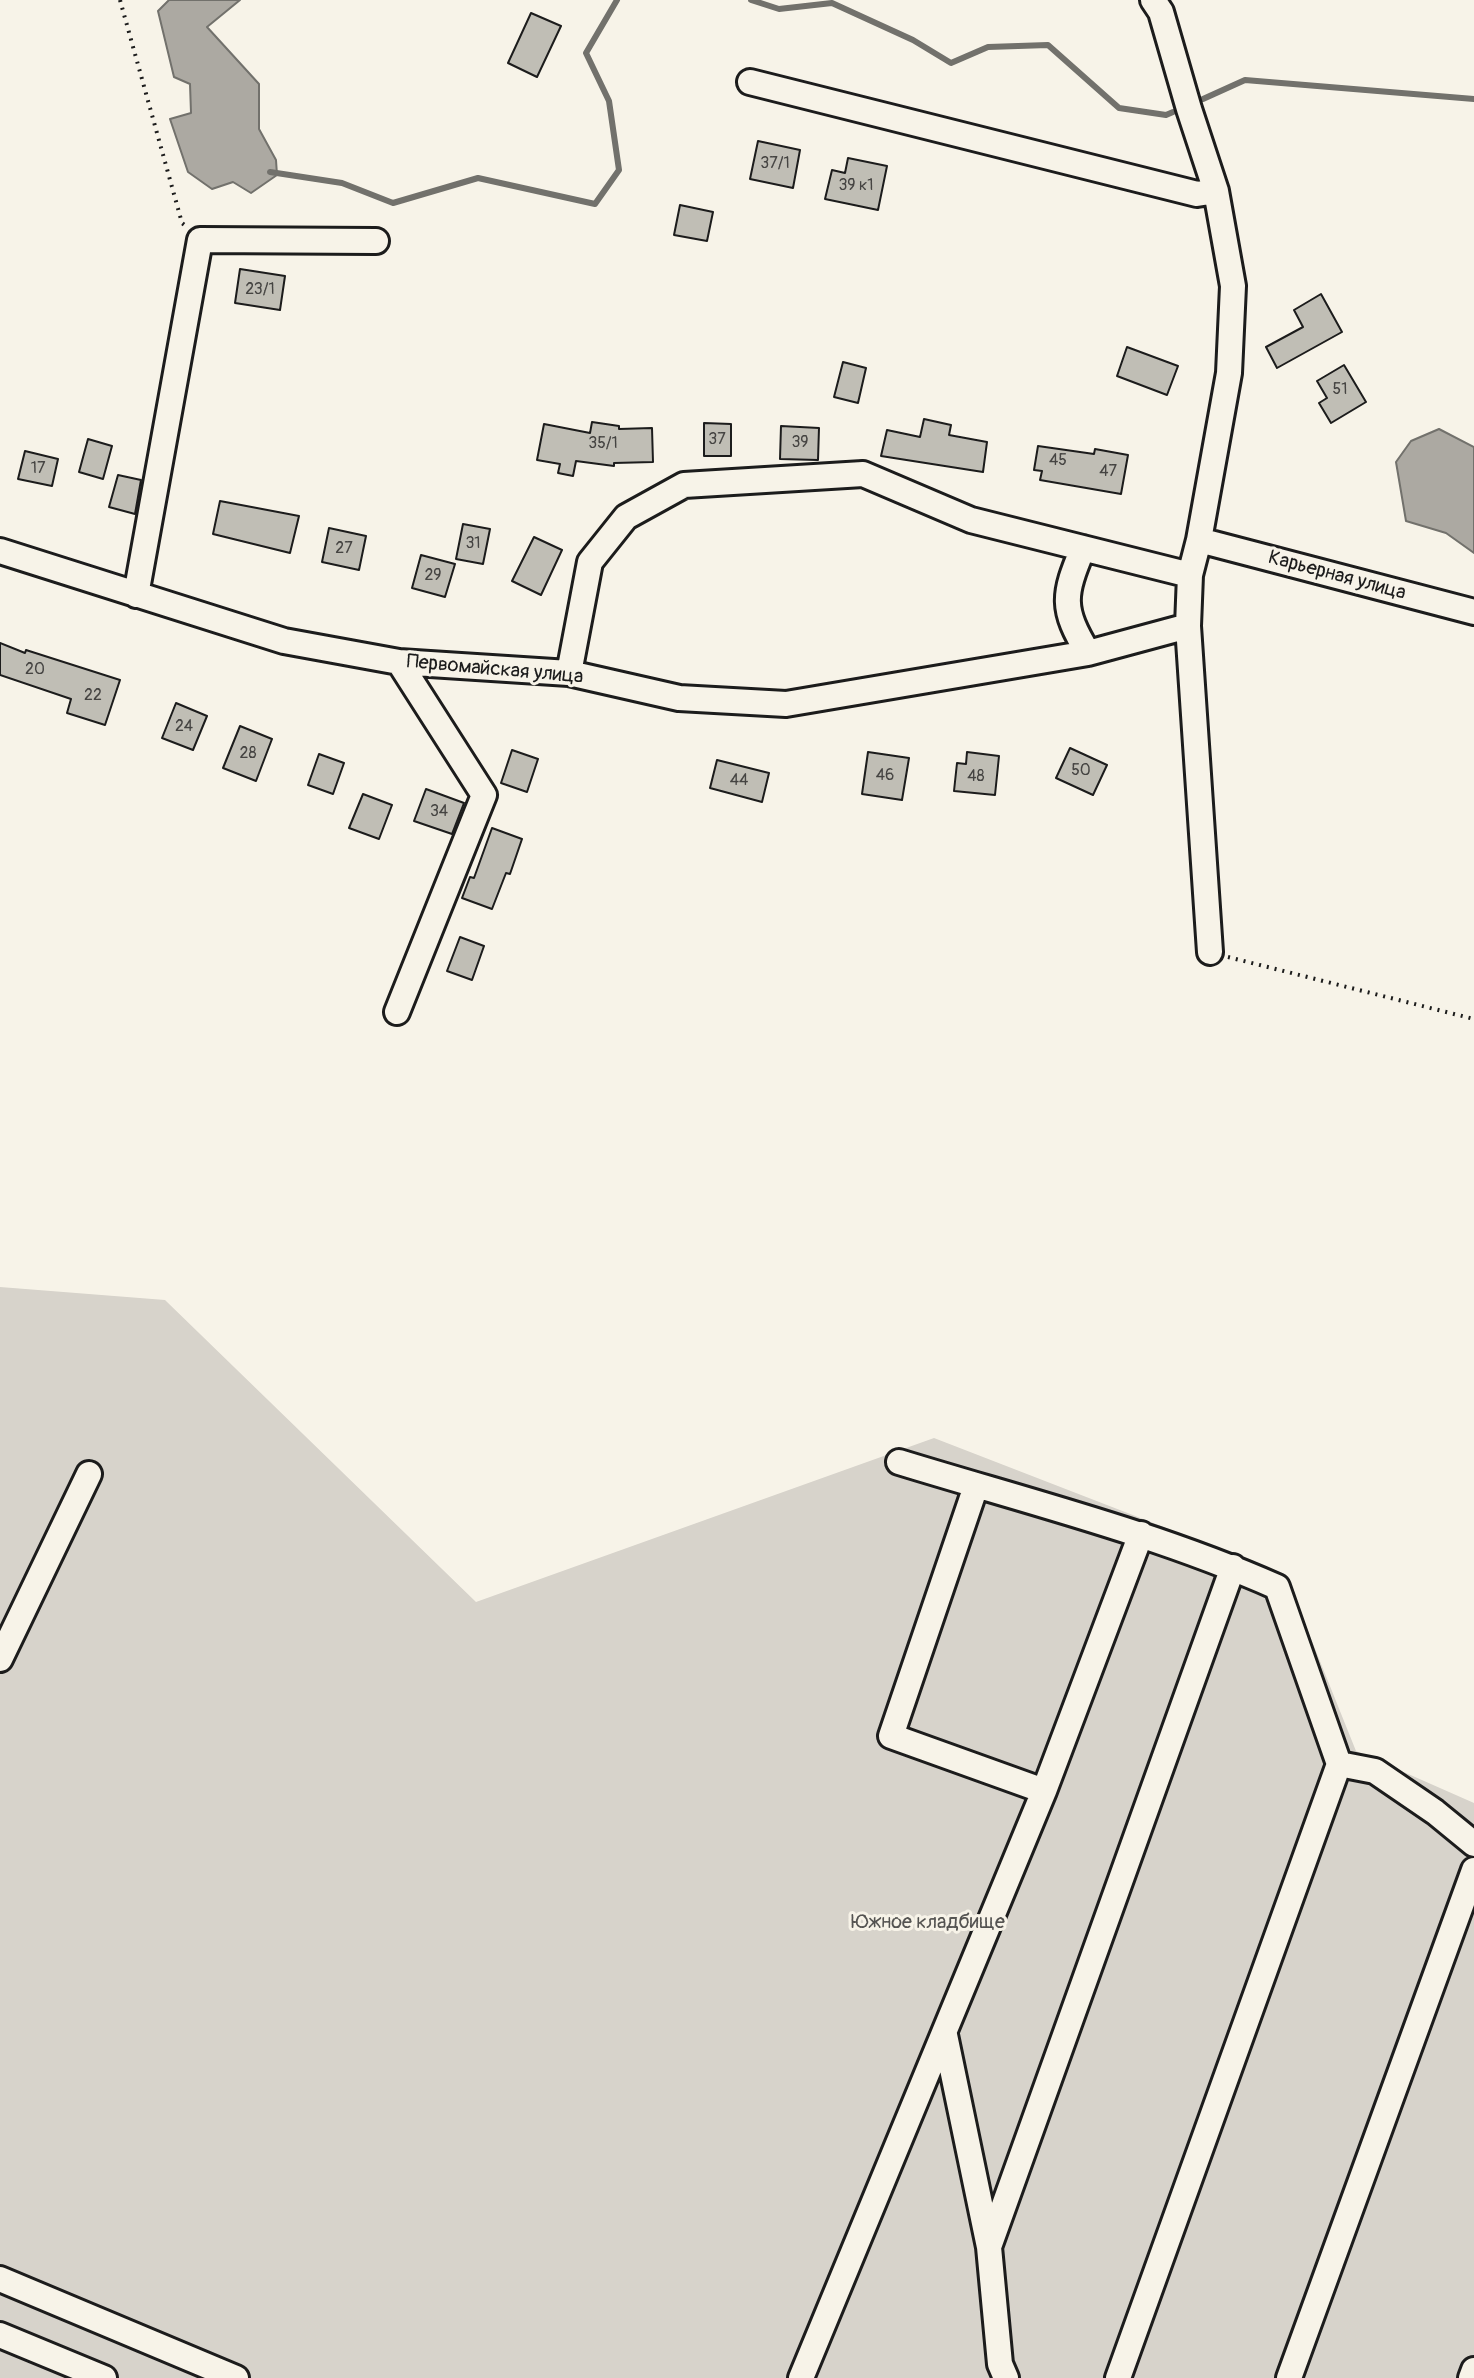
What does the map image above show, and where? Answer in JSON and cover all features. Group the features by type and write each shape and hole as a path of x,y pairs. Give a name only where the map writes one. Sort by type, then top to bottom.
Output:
{"street":[{"path":"1153,0 1161,12 1216,191 1233,286 1229,373 1190,575 1188,626 1210,952"},
{"path":"750,82 1197,194 1216,191"},
{"path":"136,595 200,240 376,241"},
{"path":"569,673 590,562 626,517 684,485 863,474 971,520 1190,575"},
{"name":"Карьерная улица","path":"1199,540 1474,612"},
{"path":"1083,548 1069,581 1068,606 1072,625 1088,653"},
{"name":"Первомайская улица","path":"0,551 284,641 399,662 569,673 679,698 786,704 1088,653 1188,626"},
{"path":"397,1012 484,795 399,662"},
{"path":"899,1462 1141,1534 1233,1567 1277,1587 1339,1764 1118,2378"},
{"path":"0,1659 89,1474"},
{"path":"976,1486 891,1736 1044,1791"},
{"path":"801,2378 1044,1791 1141,1534"},
{"path":"989,2247 1233,1567"},
{"path":"1339,1764 1375,1771 1435,1812 1474,1844"},
{"path":"1289,2378 1474,1870"},
{"path":"945,2035 989,2247 1000,2364 1006,2378"},
{"path":"0,2279 236,2378"},
{"path":"0,2335 104,2378"},
{"path":"1471,2378 1474,2370"}],"path":[{"path":"120,0 182,223 200,240"},
{"path":"1210,952 1472,1019 1474,1012"}],"green space":[{"name":"Южное кладбище","path":"0,1287 165,1300 476,1602 934,1438 1285,1574 1356,1751 1474,1803 1474,2378 0,2378"}],"shaded area":[{"path":"169,0 240,0 207,27 259,84 259,129 276,160 277,175 251,193 233,182 212,189 188,172 170,119 191,113 190,84 174,77 158,11"},
{"path":"1439,429 1474,447 1474,553 1446,533 1406,521 1396,462 1411,441"}],"building":[{"path":"531,13 561,26 537,77 508,63"},
{"path":"758,141 800,150 793,188 750,179"},
{"path":"848,158 887,166 878,210 825,199 832,170 845,173"},
{"path":"680,205 713,212 707,241 674,235"},
{"path":"240,269 285,276 280,310 235,303"},
{"path":"1321,294 1342,332 1277,368 1266,347 1303,327 1294,310"},
{"path":"1127,347 1178,366 1167,395 1117,376"},
{"path":"843,362 866,368 858,403 834,397"},
{"path":"1344,365 1366,402 1331,423 1319,403 1327,398 1317,381"},
{"path":"924,419 951,425 949,435 987,442 983,472 881,456 887,430 920,437"},
{"path":"592,422 619,426 619,429 652,428 653,462 614,463 614,466 576,461 573,476 558,473 560,464 537,460 544,424 590,433"},
{"path":"704,423 731,424 731,456 704,456"},
{"path":"781,426 819,428 818,460 780,459"},
{"path":"88,439 112,446 103,479 79,472"},
{"path":"1038,446 1094,454 1095,449 1128,455 1121,494 1040,480 1042,471 1034,470"},
{"path":"25,451 58,459 52,486 18,479"},
{"path":"118,475 141,480 135,514 109,507"},
{"path":"220,501 299,516 290,553 213,534"},
{"path":"463,524 490,529 483,564 456,559"},
{"path":"329,528 366,536 359,570 322,562"},
{"path":"534,537 562,550 541,595 512,581"},
{"path":"421,555 455,564 445,597 412,588"},
{"path":"0,643 120,680 105,725 67,713 71,699 0,675"},
{"path":"176,703 207,716 193,750 162,738"},
{"path":"240,726 272,739 256,781 223,768"},
{"path":"1070,748 1107,765 1093,795 1056,778"},
{"path":"512,750 538,759 527,792 501,783"},
{"path":"868,752 909,758 902,800 862,794"},
{"path":"967,752 999,756 995,795 954,791 957,763 966,764"},
{"path":"319,754 344,763 333,794 308,785"},
{"path":"717,760 769,773 762,802 710,788"},
{"path":"426,789 464,803 452,834 414,821"},
{"path":"363,794 392,805 379,839 349,828"},
{"path":"492,828 522,839 510,874 506,873 492,909 462,898 470,877 474,878"},
{"path":"460,937 484,946 472,980 447,971"}],"waterway":[{"path":"270,172 342,183 393,203 478,178 595,204 619,170 609,101 586,53 617,0"},
{"path":"751,0 779,9 832,3 913,40 951,63 988,47 1048,45 1119,108 1166,115 1173,112"},
{"path":"1203,99 1245,80 1474,99"}]}
